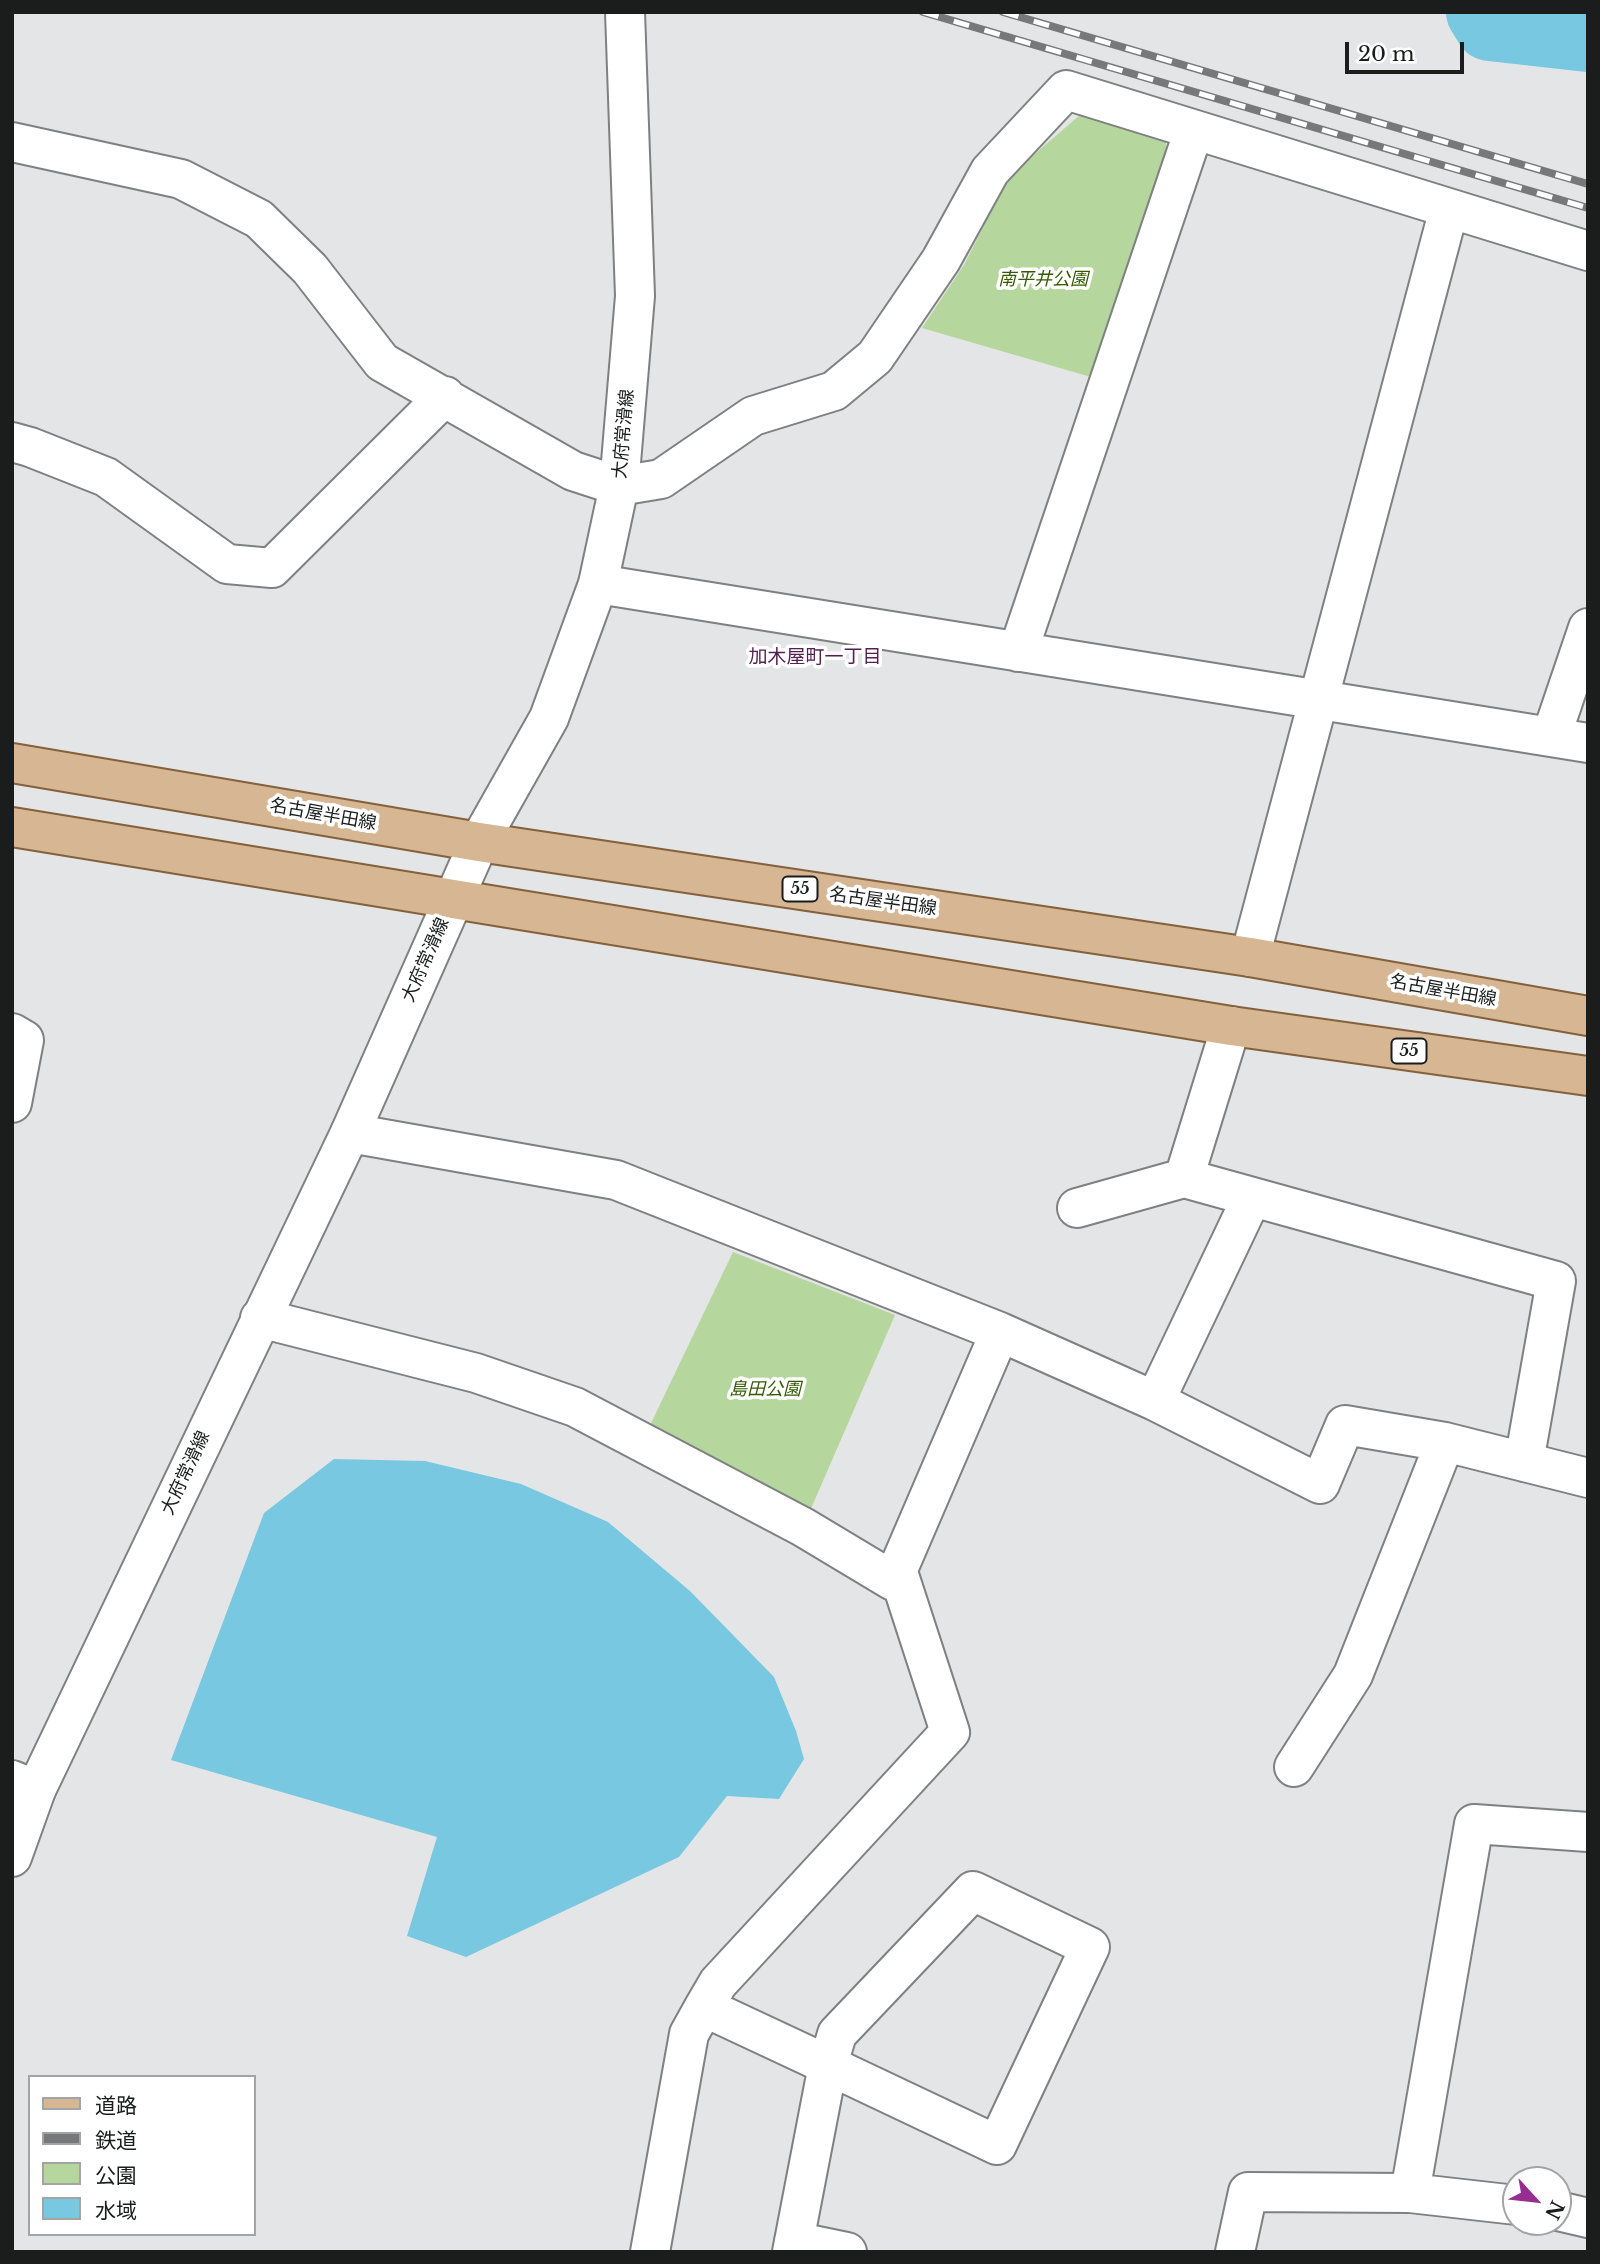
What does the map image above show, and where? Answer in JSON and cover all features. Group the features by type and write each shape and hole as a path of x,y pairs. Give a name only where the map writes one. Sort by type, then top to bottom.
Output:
{"main road":[{"name":"名古屋半田線","path":"12,763 479,842 1250,957 1588,1016"},
{"name":"55","path":"12,827 1231,1026 1588,1076"}],"street":[{"name":"大府常滑線","path":"12,1857 24,1785 260,1318 350,1132 479,842 549,718 598,584 619,486 635,296 625,12"},
{"path":"12,142 181,179 259,219 310,268 382,362 573,471 619,486 661,480 753,416 834,391 875,357 941,260 990,171 1066,90 1588,251"},
{"path":"1018,652 1194,130"},
{"path":"1250,957 1449,208"},
{"path":"12,442 106,477 227,564 272,568 444,396"},
{"path":"598,584 1588,743"},
{"path":"1551,737 1588,628"},
{"path":"1184,1178 1231,1026"},
{"path":"12,1033 24,1040 12,1103"},
{"path":"350,1132 616,1180 1000,1332 1155,1401 1320,1484 1345,1425 1445,1443 1588,1478"},
{"path":"1077,1208 1184,1178 1556,1281 1524,1462"},
{"path":"1155,1401 1252,1197"},
{"path":"260,1318 476,1373 575,1407 803,1527 892,1581 1000,1332"},
{"path":"1294,1767 1353,1675 1445,1443"},
{"path":"650,2252 689,2034 704,2007 718,1983 950,1732 898,1572"},
{"path":"1410,2193 1474,1824 1588,1832"},
{"path":"704,2007 828,2065 997,2145 1090,1947 973,1891 837,2034 828,2065 793,2246 847,2252"},
{"path":"1235,2252 1248,2192 1410,2193 1502,2203"}],"green space":[{"name":"南平井公園","path":"1080,115 1166,138 1166,163 1091,377 922,328 964,265 1009,176"},
{"name":"島田公園","path":"733,1252 895,1315 803,1527 642,1442"}],"water":[{"path":"334,1459 425,1461 521,1484 608,1522 690,1591 774,1677 796,1731 804,1759 779,1799 727,1796 679,1857 466,1957 407,1936 437,1837 171,1760 264,1513"}],"waterway":[{"path":"1482,12 1490,25 1588,36"}],"railway":[{"path":"923,12 1588,208"},
{"path":"1003,12 1588,184"}],"district":[{"name":"加木屋町一丁目","path":"815,658"}]}
